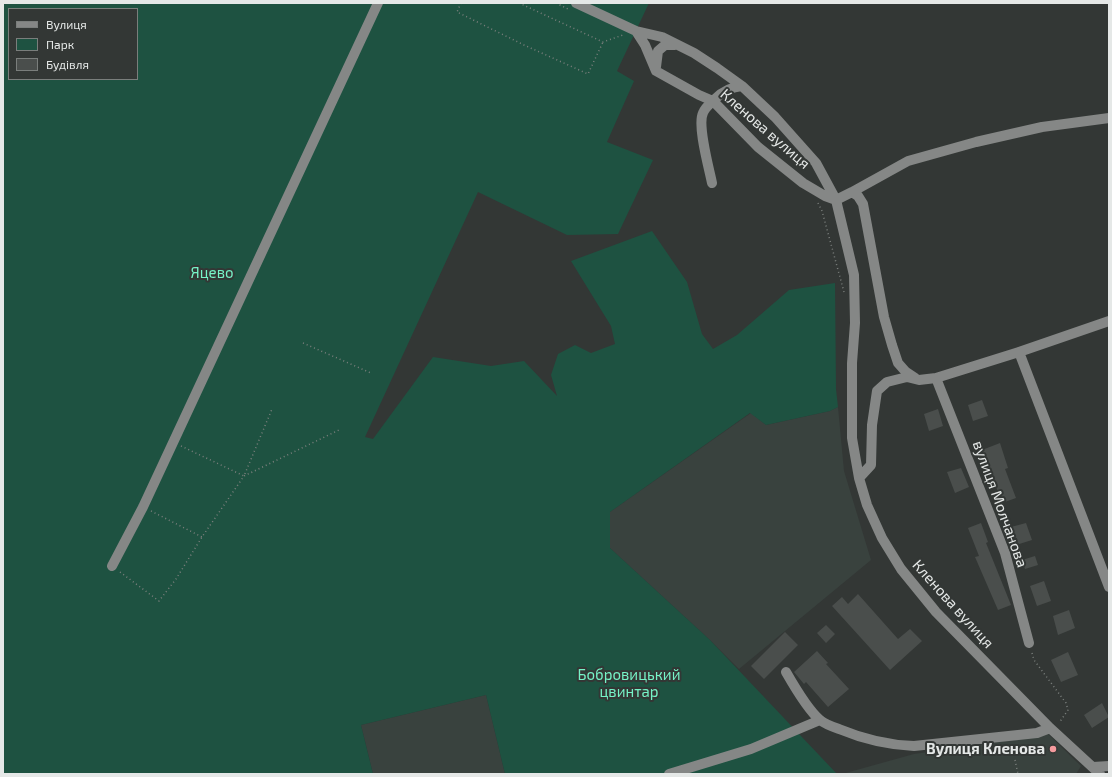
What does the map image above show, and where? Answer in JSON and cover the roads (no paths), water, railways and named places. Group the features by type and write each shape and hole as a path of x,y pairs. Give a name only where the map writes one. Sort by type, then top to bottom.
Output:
{"street":[{"path":"112,566 143,507 378,3"},
{"name":"Кленова вулиця","path":"576,3 636,31 662,37 694,53 717,68 742,86 775,117 816,163 836,200 854,275 855,323 852,363 852,438 859,478 867,505 882,538 900,569 936,612 1072,752 1097,770"},
{"path":"636,31 645,45 656,71"},
{"path":"656,71 658,51 665,45 677,45"},
{"name":"Кленова вулиця","path":"656,71 698,95 713,101 758,147 803,183 836,200"},
{"path":"712,183 706,158 701,125 702,113 713,101 731,87 742,86"},
{"path":"836,200 908,161 976,142 1042,127 1109,118"},
{"path":"852,192 858,196 863,204 884,318 898,363 906,372 918,380"},
{"path":"859,478 871,465 872,425 877,392 887,382 907,377 918,380 936,378 1019,352 1109,321"},
{"path":"1019,352 1109,587"},
{"name":"вулиця Молчанова","path":"936,378 1005,553 1029,644"},
{"path":"786,672 797,692 820,720 855,736 897,745 914,746 1037,733 1052,730"},
{"path":"669,774 751,749 820,720"},
{"path":"1097,770 1109,766"}],"place":[{"name":"Вулиця Кленова","path":"1053,749"}],"park label":[{"name":"Яцево","path":"212,273"},
{"name":"Бобровицький цвинтар","path":"629,684"}]}
